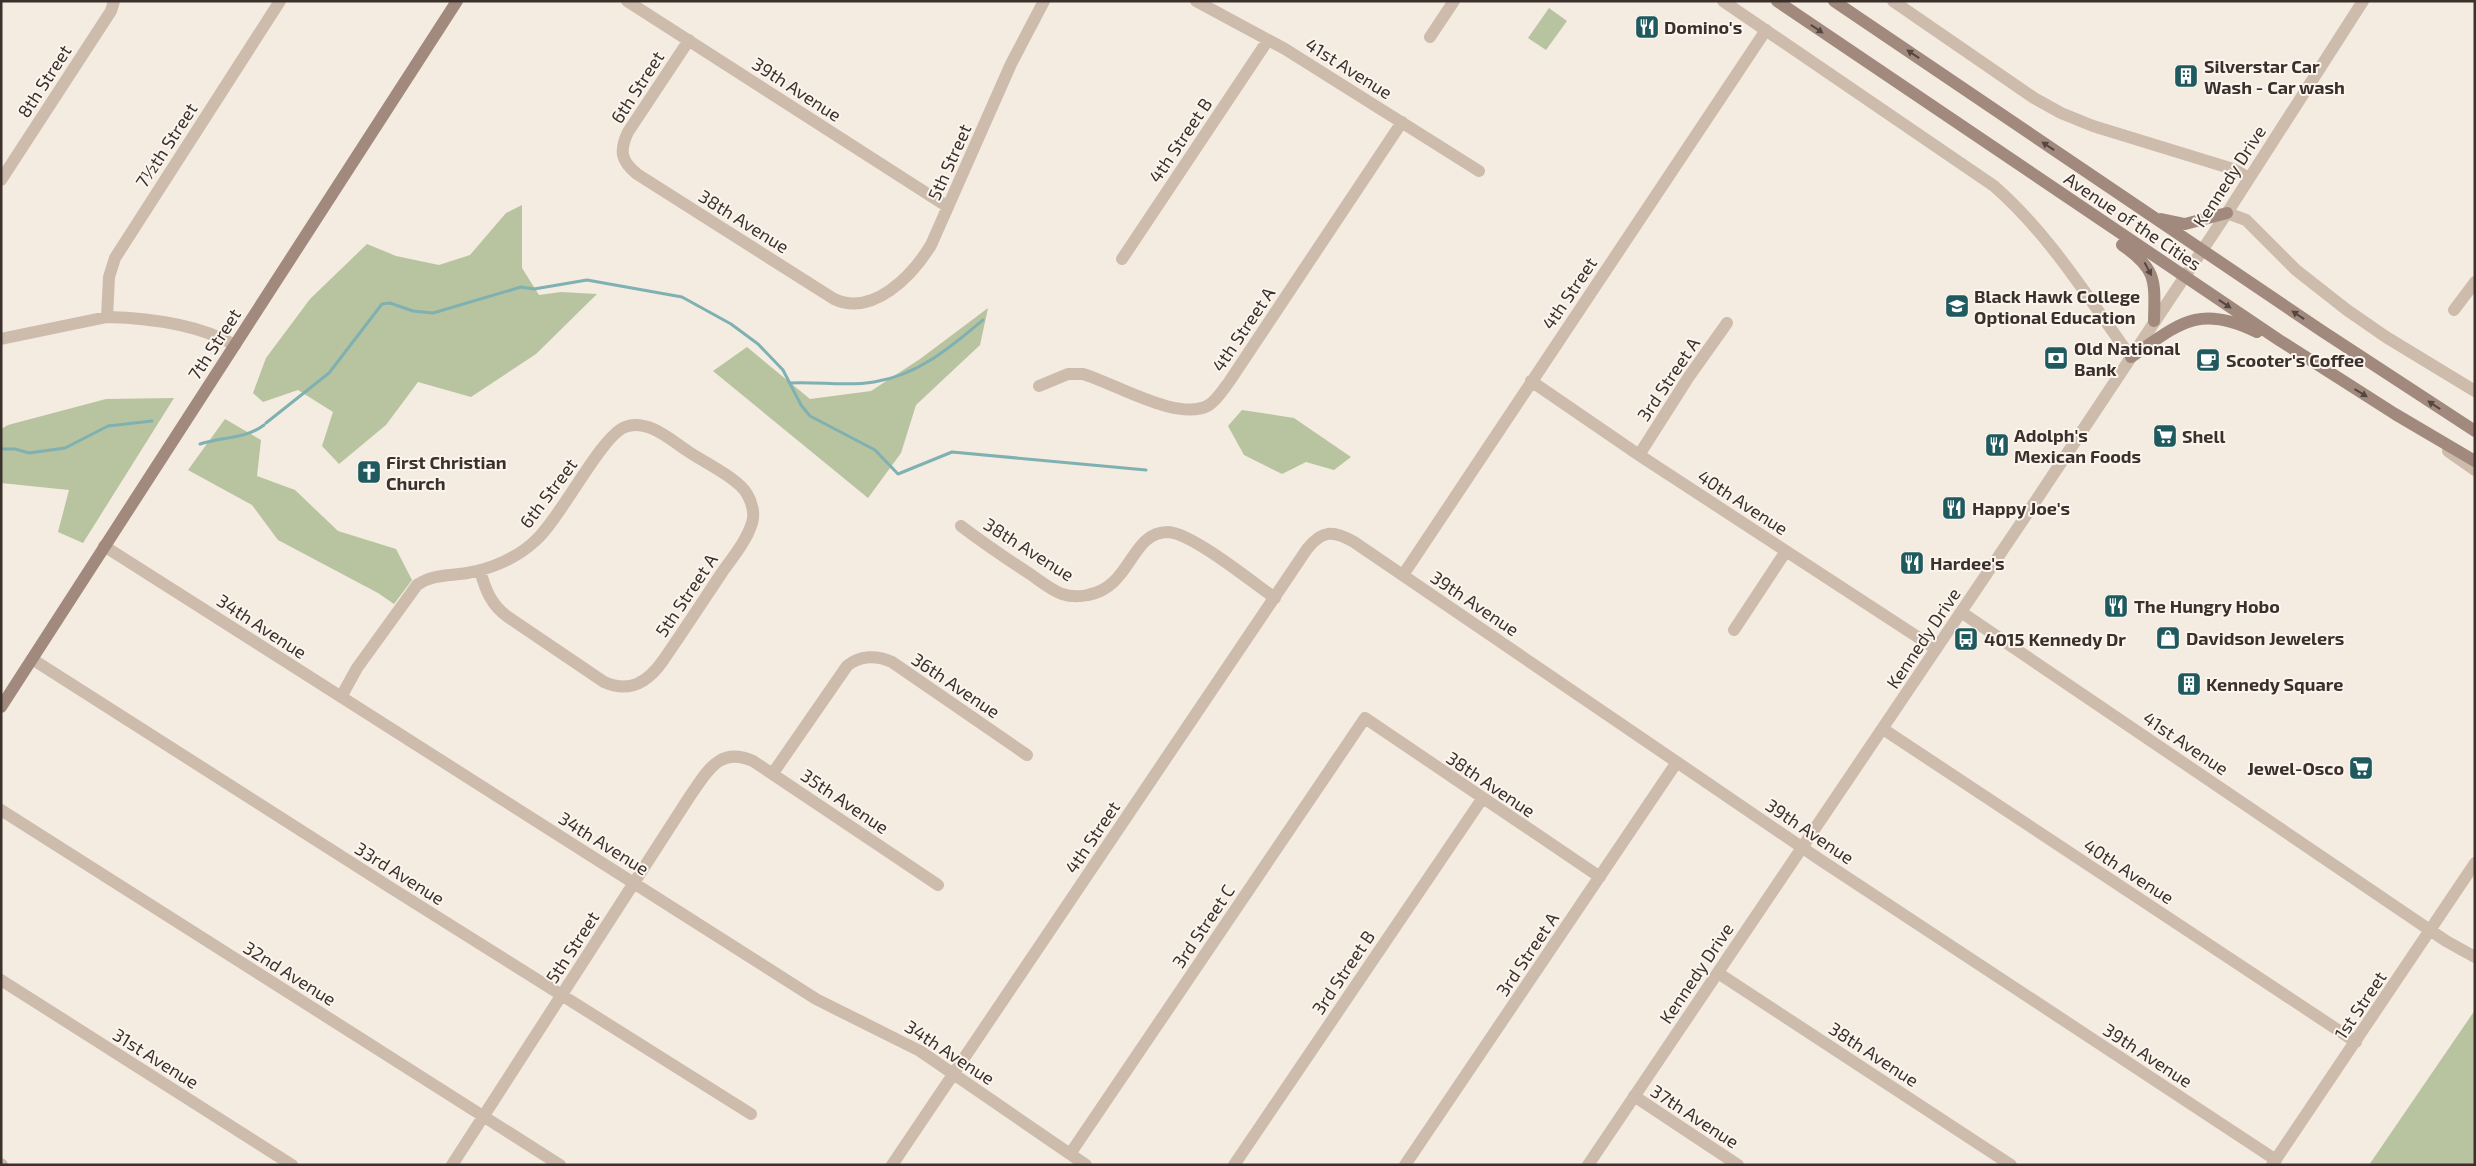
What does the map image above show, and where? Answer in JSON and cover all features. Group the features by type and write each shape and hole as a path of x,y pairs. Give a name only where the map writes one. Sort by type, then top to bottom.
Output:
{"main road":[{"name":"7th Street","path":"1,707 457,1"},
{"name":"Avenue of the Cities","path":"1777,1 2296,352 2414,426 2475,461"},
{"name":"Avenue of the Cities","path":"1834,1 2202,250 2475,431"},
{"path":"1957,123 2026,178 2143,261 2153,279 2154,321"},
{"path":"2151,215 2185,224 2227,213"},
{"path":"2131,357 2188,320 2216,317 2253,330 2296,352"}],"street":[{"name":"8th Street","path":"1,180 111,11 114,1"},
{"name":"7½th Street","path":"107,317 109,277 115,258 280,1"},
{"name":"39th Avenue","path":"627,1 948,207"},
{"name":"5th Street","path":"853,305 868,302 884,293 911,272 931,245 1011,64 1044,1"},
{"name":"41st Avenue","path":"1196,1 1268,40 1479,171"},
{"path":"1430,37 1454,1"},
{"path":"1723,1 1977,173 2012,202 2054,249 2131,357"},
{"path":"1893,1 2034,98 2061,113 2093,126 2233,169 2249,178"},
{"name":"Kennedy Drive","path":"1588,1165 1883,729 2227,213 2363,1"},
{"name":"4th Street","path":"1403,575 1766,30"},
{"name":"6th Street","path":"622,156 623,142 628,132 688,40"},
{"name":"4th Street B","path":"1122,259 1268,40"},
{"name":"4th Street A","path":"1039,386 1060,376 1076,374 1090,376 1182,410 1198,409 1210,404 1229,382 1402,122"},
{"name":"38th Avenue","path":"622,156 629,167 645,179 834,299 853,305"},
{"path":"2227,213 2246,220 2296,270 2347,310 2386,337 2475,391"},
{"path":"2454,310 2475,282"},
{"path":"1,339 107,317 151,320 215,334 234,345"},
{"name":"3rd Street A","path":"1639,455 1688,378 1727,323"},
{"name":"40th Avenue","path":"1531,381 1639,455 1936,649"},
{"name":"6th Street","path":"341,697 357,668 417,585 429,578 480,570 493,566 521,553 544,532 606,443 626,426 648,427 730,479 746,491 754,515"},
{"path":"2414,426 2475,470"},
{"name":"5th Street A","path":"480,570 489,598 508,617 604,682 620,687 636,686 648,679 662,662 744,540 754,515"},
{"name":"38th Avenue","path":"961,526 1051,588 1070,596 1079,597 1097,594 1112,586 1145,540 1166,532 1189,539 1274,598"},
{"name":"39th Avenue","path":"1326,534 1346,537 1803,847 2274,1162"},
{"name":"4th Street","path":"892,1165 1274,598 1314,540 1326,534"},
{"name":"34th Avenue","path":"104,546 823,1003 896,1037 953,1073 1086,1165"},
{"path":"1734,630 1786,551"},
{"name":"41st Avenue","path":"1961,612 2471,955"},
{"name":"36th Avenue","path":"773,773 847,666 860,658 883,658 892,662 1027,755"},
{"name":"33rd Avenue","path":"32,659 751,1114"},
{"name":"38th Avenue","path":"1365,718 1482,799 1600,877"},
{"name":"3rd Street C","path":"1070,1154 1365,718"},
{"name":"40th Avenue","path":"1883,729 2356,1042"},
{"name":"5th Street","path":"452,1165 709,769 729,756"},
{"name":"35th Avenue","path":"729,756 746,758 773,773 938,884"},
{"name":"3rd Street A","path":"1405,1165 1677,762"},
{"name":"3rd Street B","path":"1234,1165 1482,799"},
{"name":"32nd Avenue","path":"1,810 560,1165"},
{"name":"1st Street","path":"2274,1162 2432,930 2475,863"},
{"name":"38th Avenue","path":"1718,972 2011,1165"},
{"name":"31st Avenue","path":"1,980 292,1165"},
{"name":"37th Avenue","path":"1634,1096 1738,1165"}],"green space":[{"path":"1549,8 1567,21 1546,50 1528,38"},
{"path":"522,205 522,268 539,295 561,292 597,294 536,354 471,397 418,382 386,425 339,464 322,446 333,412 298,390 263,402 253,393 266,358 310,299 367,244 396,256 439,265 470,255 506,213"},
{"path":"988,308 980,345 916,405 901,453 868,498 713,371 747,347 810,399 871,391 920,359"},
{"path":"174,398 83,543 58,532 69,490 1,483 1,429 8,425 106,399"},
{"path":"1242,410 1294,418 1351,457 1334,470 1306,462 1282,474 1244,455 1228,426"},
{"path":"225,419 261,440 257,476 295,490 338,531 396,549 412,580 394,604 378,593 278,540 252,505 188,470"},
{"path":"2475,1010 2475,1165 2369,1165"}],"waterway":[{"path":"266,423 329,373 382,304 390,303 413,311 433,313 521,287 534,289 587,280 682,297 731,324 758,344 783,370 801,405 810,416 875,450 898,474 952,452 1146,470"},
{"path":"789,383 853,384 890,378 905,373 946,350 983,320"},
{"path":"1,449 15,449 29,453 65,448 108,426 152,421"},
{"path":"200,444 249,433 264,425"}],"place":[{"name":"Domino's","path":"1647,27"},
{"name":"Silverstar Car Wash - Car wash","path":"2186,76"},
{"name":"Black Hawk College Optional Education","path":"1957,306"},
{"name":"Old National Bank","path":"2056,358"},
{"name":"Scooter's Coffee","path":"2208,360"},
{"name":"Shell","path":"2165,436"},
{"name":"Adolph's Mexican Foods","path":"1997,445"},
{"name":"First Christian Church","path":"369,472"},
{"name":"Happy Joe's","path":"1954,508"},
{"name":"Hardee's","path":"1912,563"},
{"name":"The Hungry Hobo","path":"2116,606"},
{"name":"Davidson Jewelers","path":"2168,638"},
{"name":"4015 Kennedy Dr","path":"1966,639"},
{"name":"Kennedy Square","path":"2189,684"},
{"name":"Jewel-Osco","path":"2361,768"}]}
